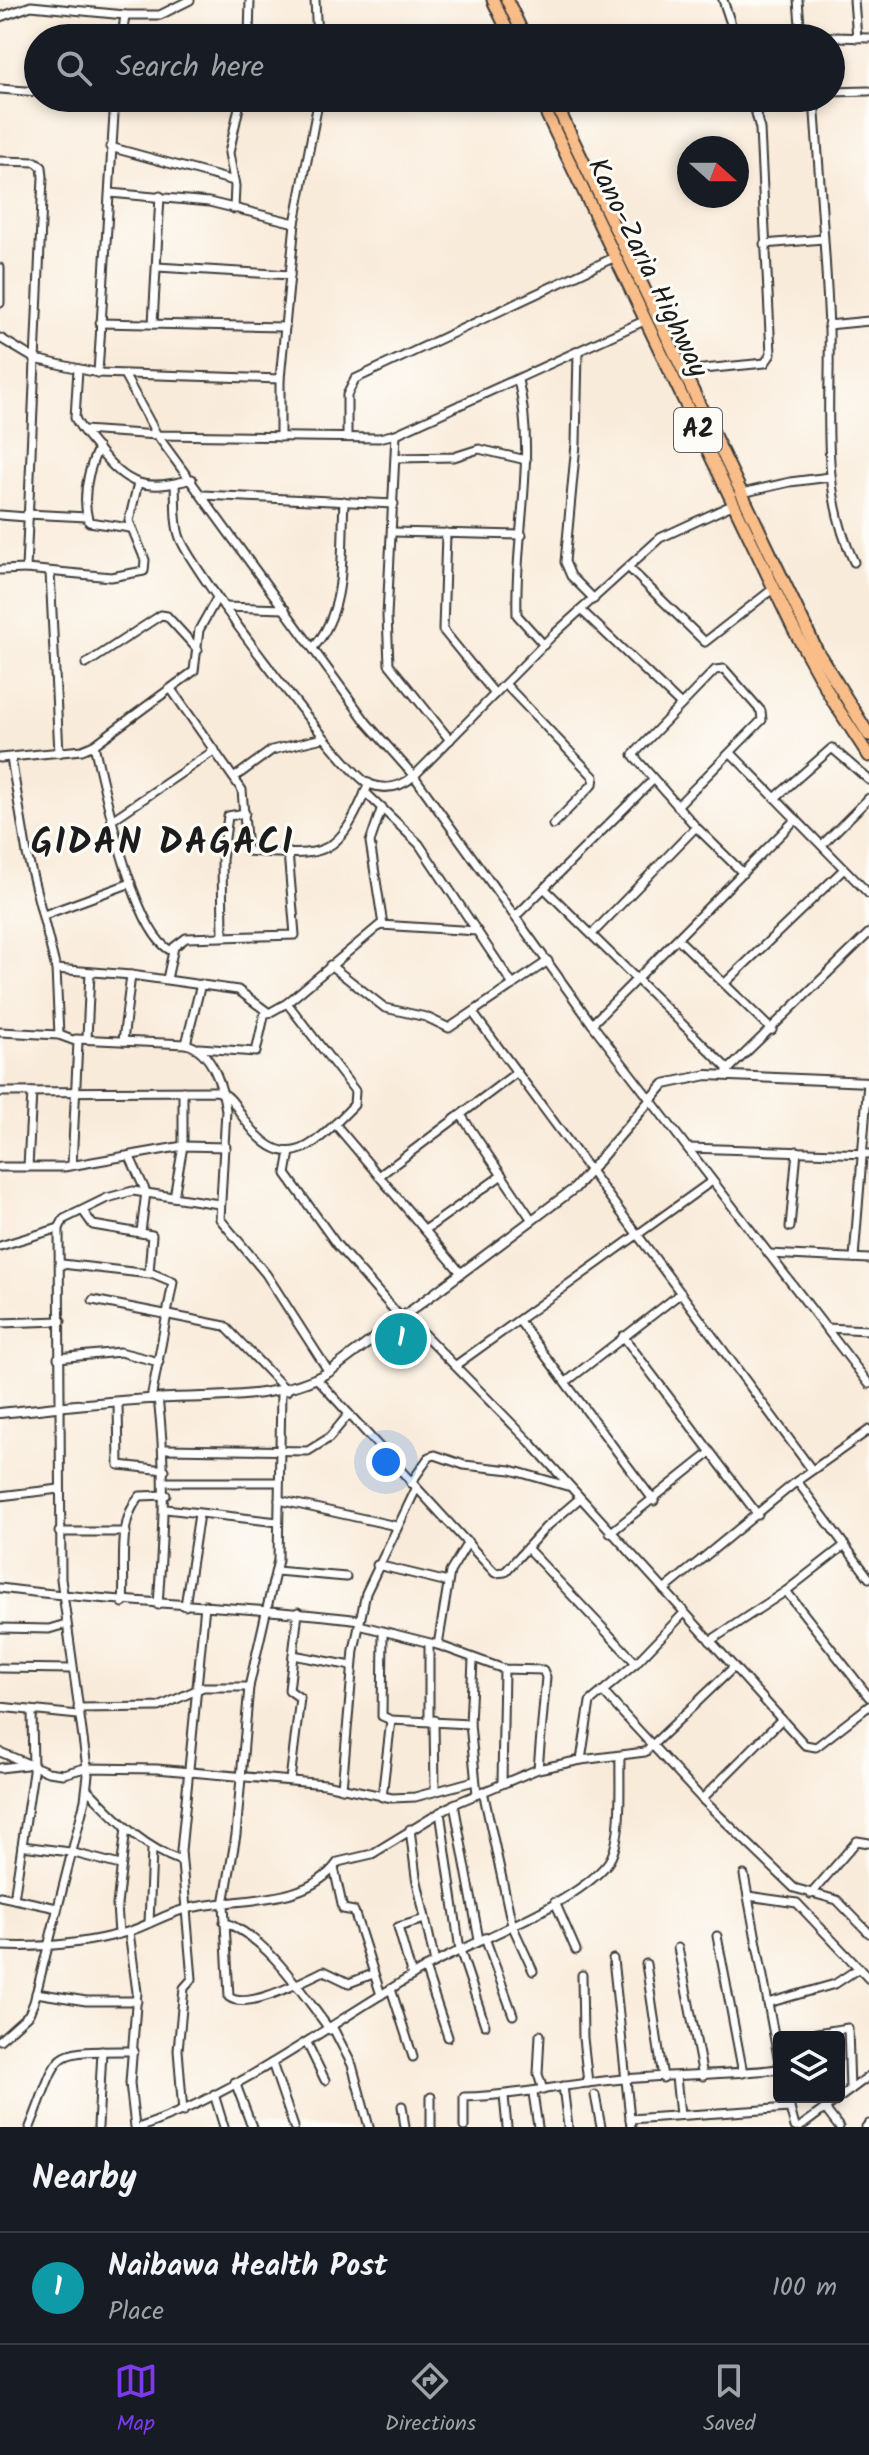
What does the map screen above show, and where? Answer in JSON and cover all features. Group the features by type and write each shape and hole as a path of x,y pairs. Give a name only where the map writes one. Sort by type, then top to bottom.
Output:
{"highway":[{"path":"493,0 504,24"},
{"path":"507,0 518,24"},
{"name":"Kano-Zaria Highway","path":"546,112 813,668 869,756"},
{"name":"Kano-Zaria Highway","path":"560,112 817,651 869,735"}],"street":[{"path":"0,17 31,6 125,15 160,15 190,0"},
{"path":"249,24 250,0"},
{"path":"315,0 316,24"},
{"path":"723,0 731,24"},
{"path":"798,0 800,24"},
{"path":"854,0 857,38"},
{"path":"124,24 125,15"},
{"path":"845,38 869,38"},
{"path":"0,89 24,91"},
{"path":"845,92 869,91"},
{"path":"98,373 114,112"},
{"path":"234,209 230,144 238,112"},
{"path":"280,437 280,379 295,223 316,112"},
{"path":"683,371 765,363 769,358 760,129 756,112"},
{"path":"815,112 828,325 830,477 840,525 854,562"},
{"path":"110,147 234,181"},
{"path":"0,161 36,162 42,167 26,569"},
{"path":"110,193 160,196 295,223"},
{"path":"153,324 160,196"},
{"path":"764,244 823,239"},
{"path":"347,437 347,395 355,379 615,257"},
{"path":"157,267 290,275"},
{"path":"0,268 0,303"},
{"path":"83,430 280,437 396,434 646,320"},
{"path":"828,325 869,321"},
{"path":"100,323 285,327"},
{"path":"0,338 35,359 98,373 280,379"},
{"path":"578,352 576,444 565,562 571,576 594,599"},
{"path":"78,369 73,408 83,430 120,476 138,483 175,484 192,479"},
{"path":"125,376 157,435 367,723 414,776 592,1024 869,1384"},
{"path":"518,380 526,416 526,460 517,615 544,645"},
{"path":"396,434 387,616 389,664 450,740"},
{"path":"98,448 88,475 87,517 93,525 130,528"},
{"path":"397,458 454,457 479,449 526,460"},
{"path":"742,493 830,477"},
{"path":"0,570 26,569 111,577 139,574 146,568 145,560 130,528 138,483"},
{"path":"175,484 180,537 217,598 323,738 369,783 395,787 414,776 544,645 660,538 734,504"},
{"path":"203,495 394,504"},
{"path":"313,648 327,633 336,608 344,501"},
{"path":"0,515 87,517"},
{"path":"393,532 522,535"},
{"path":"446,533 443,630 495,694"},
{"path":"629,568 705,642 774,588"},
{"path":"50,572 59,753"},
{"path":"0,758 59,753 94,745 171,689 194,671 201,625 217,598"},
{"path":"224,607 285,609"},
{"path":"581,610 681,705"},
{"path":"86,664 161,615 167,616 198,650"},
{"path":"677,806 731,753 762,715 728,672 715,670 634,752 635,761 696,827 743,873"},
{"path":"505,684 594,777 593,784 553,825"},
{"path":"171,689 242,790 247,851 312,853 334,846 348,828 369,783"},
{"path":"235,777 272,750 323,738"},
{"path":"94,745 112,820 146,925 162,946 172,951"},
{"path":"775,798 832,748 869,780"},
{"path":"112,820 215,750"},
{"path":"731,753 869,893"},
{"path":"11,758 27,854 56,969 59,1035"},
{"path":"516,916 653,780"},
{"path":"365,792 419,844 513,985"},
{"path":"822,845 869,798"},
{"path":"382,807 370,842 383,925"},
{"path":"223,936 226,829 230,814 245,813"},
{"path":"592,1024 796,819"},
{"path":"593,933 696,827"},
{"path":"167,979 172,951 186,938 295,935 288,852"},
{"path":"725,983 844,869"},
{"path":"44,915 131,883"},
{"path":"545,889 638,978 726,1072"},
{"path":"56,969 167,979 245,992 265,1012 273,1012 371,930 383,925 477,931"},
{"path":"726,1072 869,933"},
{"path":"678,939 772,1030"},
{"path":"330,965 393,1012 417,1014 449,1028 548,961"},
{"path":"87,1039 90,972"},
{"path":"123,1041 131,975"},
{"path":"186,1044 201,984"},
{"path":"196,1048 209,1060 223,1092 261,1141 290,1152 301,1152 314,1144 354,1105 355,1091 287,1003"},
{"path":"0,1032 186,1044 196,1048 256,1052 265,1012"},
{"path":"473,1013 812,1470"},
{"path":"72,1165 78,1092 76,1039"},
{"path":"0,1413 155,1399 284,1392 317,1379 532,1220 590,1173 649,1098 664,1084 687,1077 726,1072 868,1082 865,1154 854,1258"},
{"path":"379,1176 516,1073"},
{"path":"174,1197 183,1146 183,1091"},
{"path":"0,1092 223,1092"},
{"path":"28,1167 32,1092"},
{"path":"223,1092 226,1147 220,1219 266,1274 329,1372"},
{"path":"461,1115 532,1220"},
{"path":"335,1124 461,1273"},
{"path":"0,1167 72,1165 183,1146 226,1147"},
{"path":"688,1148 865,1154"},
{"path":"790,1227 797,1151"},
{"path":"290,1152 286,1174 337,1245 403,1317 456,1365 805,1745 816,1747 869,1706"},
{"path":"130,1157 146,1192 141,1232"},
{"path":"425,1230 502,1175"},
{"path":"456,1365 520,1322 712,1181"},
{"path":"0,2040 29,2014 87,1789 62,1596 58,1358 62,1264 59,1228 64,1219 122,1193 146,1192 219,1204"},
{"path":"83,1211 93,1225 141,1232 153,1238 150,1274"},
{"path":"0,1246 59,1228"},
{"path":"769,1254 869,1259"},
{"path":"62,1264 150,1274 173,1282 155,1399 165,1449 166,1482 158,1605"},
{"path":"566,1382 681,1293"},
{"path":"93,1300 203,1319 230,1329 284,1392 276,1571 249,1687 236,1835 224,1904 231,2000 262,1998 324,1971 349,1983 373,1974"},
{"path":"0,1323 61,1321"},
{"path":"520,1322 654,1501"},
{"path":"826,1328 869,1330"},
{"path":"623,1336 758,1515"},
{"path":"58,1358 120,1352 159,1362"},
{"path":"317,1379 413,1486 498,1574 505,1572 579,1499"},
{"path":"118,1402 119,1465 165,1470"},
{"path":"165,1449 314,1449 349,1414"},
{"path":"664,1590 797,1481 869,1430"},
{"path":"610,1533 654,1501 710,1453"},
{"path":"342,1788 352,1666 359,1623 377,1565 429,1457 435,1455 464,1465 511,1470 569,1486"},
{"path":"797,1481 869,1578"},
{"path":"166,1482 278,1482"},
{"path":"0,1496 59,1489"},
{"path":"123,1603 130,1510 140,1496 166,1495"},
{"path":"279,1500 396,1526"},
{"path":"166,1509 278,1522"},
{"path":"185,1606 199,1514"},
{"path":"59,1532 126,1532"},
{"path":"435,1791 432,1720 434,1644 448,1582 468,1542"},
{"path":"710,1641 786,1591 845,1545"},
{"path":"527,1548 636,1663"},
{"path":"377,1565 448,1582"},
{"path":"276,1571 346,1577"},
{"path":"0,1588 123,1603 298,1612 359,1623 383,1633 434,1644 504,1669 536,1668 545,1672 538,1769"},
{"path":"786,1591 869,1697"},
{"path":"183,2112 178,2050 184,1988 192,1979 181,1861 205,1605"},
{"path":"290,1780 300,1698 289,1690 298,1612"},
{"path":"581,1760 588,1706 636,1663 684,1613"},
{"path":"0,1628 49,1629 66,1624"},
{"path":"383,1633 382,1716 391,1720 470,1724"},
{"path":"293,1655 352,1666"},
{"path":"473,1660 470,1724 474,1781 480,1792 512,1925 533,1971"},
{"path":"0,1946 47,1948 129,1932 186,1909 286,1895 334,1868 338,1862 372,1854 454,1804 502,1783 538,1769 581,1760 636,1756 654,1747 734,1667"},
{"path":"0,1668 72,1669"},
{"path":"502,1783 504,1669"},
{"path":"0,1707 78,1712 159,1707 196,1690 249,1687"},
{"path":"604,1693 702,1799 794,1888 841,1903 869,1933"},
{"path":"14,1899 31,1766 32,1711"},
{"path":"382,1797 391,1720"},
{"path":"702,1799 781,1720"},
{"path":"0,1752 31,1766 63,1774 85,1768 191,1772 290,1780 382,1797 415,1797 474,1781"},
{"path":"129,1932 137,2001 130,2083 138,2127 183,2112 332,2029 425,1968 555,1902 595,1876 608,1863 617,1841 620,1757"},
{"path":"0,1768 31,1766"},
{"path":"87,1789 152,1850 181,1861"},
{"path":"454,1804 482,1939 513,2015"},
{"path":"440,1812 460,1950 485,2025"},
{"path":"119,1934 117,1905 126,1828"},
{"path":"410,1829 435,1963"},
{"path":"811,1894 857,1841 869,1843"},
{"path":"22,1846 70,1852 120,1865"},
{"path":"149,1923 152,1850"},
{"path":"334,1868 343,1909 354,1911 381,1995"},
{"path":"744,1875 774,2031"},
{"path":"0,1896 57,1908"},
{"path":"748,1896 794,1901 869,1979"},
{"path":"555,1902 576,1950"},
{"path":"412,1976 398,1927 425,1919"},
{"path":"224,1922 247,1933 332,2029 352,2065 369,2127"},
{"path":"717,1936 743,2073"},
{"path":"678,1948 703,2076"},
{"path":"613,1959 630,2123 680,2115 790,2108"},
{"path":"646,1964 663,2078"},
{"path":"425,1968 448,2037"},
{"path":"768,2003 835,1984 859,1968"},
{"path":"582,1975 583,2038 588,2083"},
{"path":"391,1989 413,2057"},
{"path":"36,1993 86,2001 137,2001"},
{"path":"829,2031 848,2028 850,2090"},
{"path":"540,2035 538,2074 543,2090"},
{"path":"307,2043 325,2080"},
{"path":"30,2127 53,2066 61,2056 72,2051 134,2051"},
{"path":"98,2127 102,2051"},
{"path":"272,2063 294,2127"},
{"path":"845,2064 850,2063"},
{"path":"464,2127 464,2097 533,2093 627,2078 773,2070"},
{"path":"789,2103 798,2127 826,2110 869,2076"},
{"path":"676,2077 680,2115"},
{"path":"235,2082 252,2127"},
{"path":"563,2086 568,2127"},
{"path":"533,2093 538,2127"},
{"path":"214,2094 224,2127"},
{"path":"595,2095 601,2127"},
{"path":"504,2096 507,2127"},
{"path":"431,2097 431,2127"},
{"path":"402,2106 405,2127"},
{"path":"826,2110 839,2127"}],"place":[{"name":"Naibawa Health Post","path":"401,1339"}],"district":[{"name":"GIDAN DAGACI","path":"163,843"}]}
